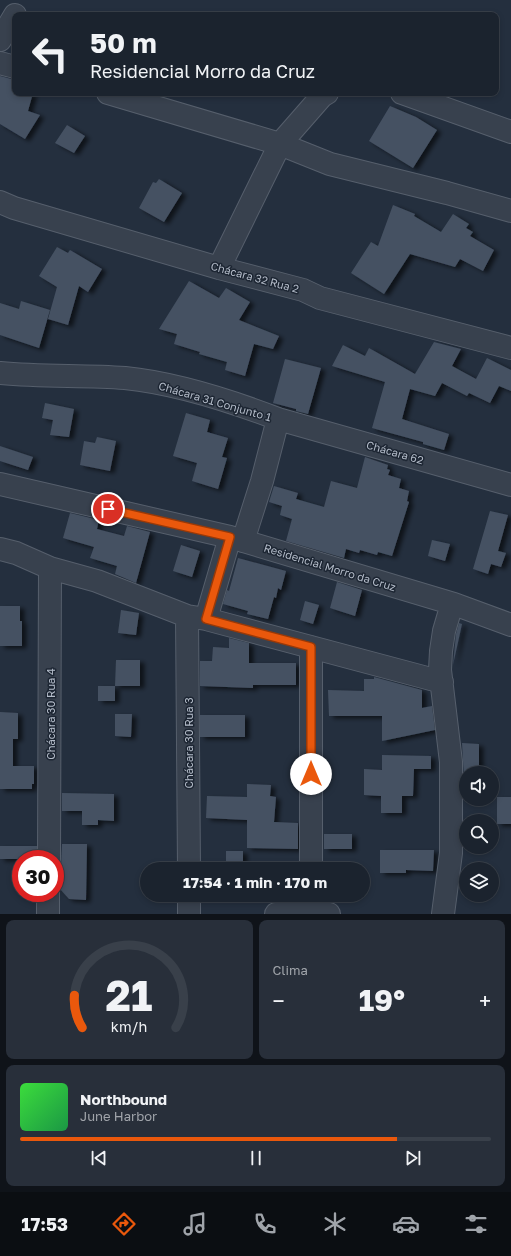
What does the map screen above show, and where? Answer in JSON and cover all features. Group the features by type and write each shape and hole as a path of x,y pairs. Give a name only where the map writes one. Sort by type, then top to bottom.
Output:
{"street":[{"path":"17,12 24,0"},
{"path":"0,40 12,20"},
{"path":"0,63 12,66"},
{"path":"118,96 280,144 330,164 447,193 511,211"},
{"path":"220,268 280,144 322,96"},
{"path":"410,96 511,132"},
{"name":"Chácara 32 Rua 2","path":"0,202 22,210 220,268 303,290 320,298 511,348"},
{"name":"Chácara 31 Conjunto 1","path":"1,373 126,378 174,386 251,409 278,419 262,481 237,539"},
{"name":"Chácara 62","path":"278,419 511,485"},
{"path":"0,484 237,539 196,618"},
{"name":"Residencial Morro da Cruz","path":"237,539 454,604 511,624"},
{"path":"0,549 16,553 50,568 97,581 196,618 442,682"},
{"name":"Chácara 30 Rua 4","path":"49,850 50,568"},
{"path":"443,914 451,853 451,762 440,670 444,631 449,614 454,604"},
{"name":"Chácara 30 Rua 3","path":"189,862 196,618"},
{"path":"311,647 312,862"},
{"path":"48,902 48,914"},
{"path":"189,902 189,914"},
{"path":"276,914 316,909"}],"building":[{"path":"0,76 12,79 12,96 32,96 28,111 40,115 25,139 0,124"},
{"path":"390,106 416,117 437,130 413,168 369,141"},
{"path":"67,125 85,136 74,153 55,143"},
{"path":"159,179 182,193 164,222 139,208 153,182 156,183"},
{"path":"393,205 415,214 414,216 441,232 453,214 469,224 466,228 473,232 470,236 494,250 483,271 460,259 455,267 410,254 384,294 351,273 371,242 378,246"},
{"path":"57,247 68,253 70,250 102,269 88,292 79,286 68,325 48,319 57,287 39,276"},
{"path":"189,281 219,298 226,288 250,302 239,320 279,336 273,349 254,344 245,376 225,370 227,362 199,354 200,352 174,344 177,334 159,329"},
{"path":"21,301 50,310 39,348 0,335 0,303 19,309"},
{"path":"434,342 461,349 452,366 476,379 487,358 511,370 511,391 499,386 490,403 469,393 467,396 442,383 435,396 410,389 402,419 449,434 444,450 423,444 423,442 372,428 385,382 332,366 343,345 365,356 369,348 415,374"},
{"path":"285,359 321,368 308,414 273,403"},
{"path":"45,403 74,409 69,437 50,435 53,420 42,418"},
{"path":"186,413 210,420 207,432 228,438 222,457 227,458 218,489 192,481 197,463 173,456"},
{"path":"97,437 116,441 110,471 80,465 84,441 95,443"},
{"path":"0,446 33,457 28,470 0,461"},
{"path":"365,457 388,465 387,469 390,470 388,475 401,479 399,488 409,491 407,501 409,502 392,556 378,552 377,555 360,550 359,553 346,549 344,558 286,541 292,519 280,515 282,506 269,502 274,486 298,493 296,499 324,507 331,481 357,488"},
{"path":"490,511 508,515 498,551 506,553 501,567 491,564 488,574 473,569"},
{"path":"70,513 99,520 97,529 124,536 127,526 150,532 136,583 115,574 117,566 90,558 94,547 63,538"},
{"path":"432,540 450,544 445,561 428,556"},
{"path":"181,545 200,551 192,577 173,571"},
{"path":"238,558 286,571 281,590 278,588 276,598 274,597 268,619 247,614 248,611 223,604 227,590 229,591"},
{"path":"337,582 362,590 355,616 330,608"},
{"path":"305,601 319,605 313,624 300,620"},
{"path":"0,606 20,606 20,621 22,621 22,646 0,646"},
{"path":"121,610 139,613 136,635 118,633"},
{"path":"459,623 462,624 453,665 456,634"},
{"path":"229,638 249,643 249,663 296,663 296,685 253,685 253,688 200,686 200,661 212,661 213,647 229,648"},
{"path":"116,660 140,660 140,686 115,686"},
{"path":"374,677 422,690 422,708 432,706 435,730 382,741 382,716 329,716 328,690 364,691 364,679 374,679"},
{"path":"98,686 115,686 115,701 98,701"},
{"path":"0,712 18,713 18,739 13,739 13,766 34,766 34,784 32,784 32,789 0,789"},
{"path":"115,714 132,714 131,737 115,736"},
{"path":"200,715 245,715 245,737 200,737"},
{"path":"462,743 479,744 479,766 463,766"},
{"path":"382,755 431,756 431,769 414,769 413,796 402,796 402,813 381,813 381,796 364,795 364,769 382,770"},
{"path":"247,784 271,785 270,796 276,797 274,822 298,823 298,849 247,848 247,820 206,818 207,796 247,797"},
{"path":"62,793 114,794 114,821 98,820 98,825 82,825 82,811 62,811"},
{"path":"499,797 511,797 511,824 499,824 499,814 497,814"},
{"path":"324,834 352,834 352,849 324,849"},
{"path":"62,844 87,844 86,900 69,899 64,893 64,850 62,850"},
{"path":"0,846 37,846 37,850 12,850 12,859 0,859"},
{"path":"380,850 434,850 433,871 406,870 406,873 380,873"},
{"path":"226,851 243,851 243,862 226,862"}],"route":[{"path":"108,509 230,537 206,619 311,647 311,774"}]}
